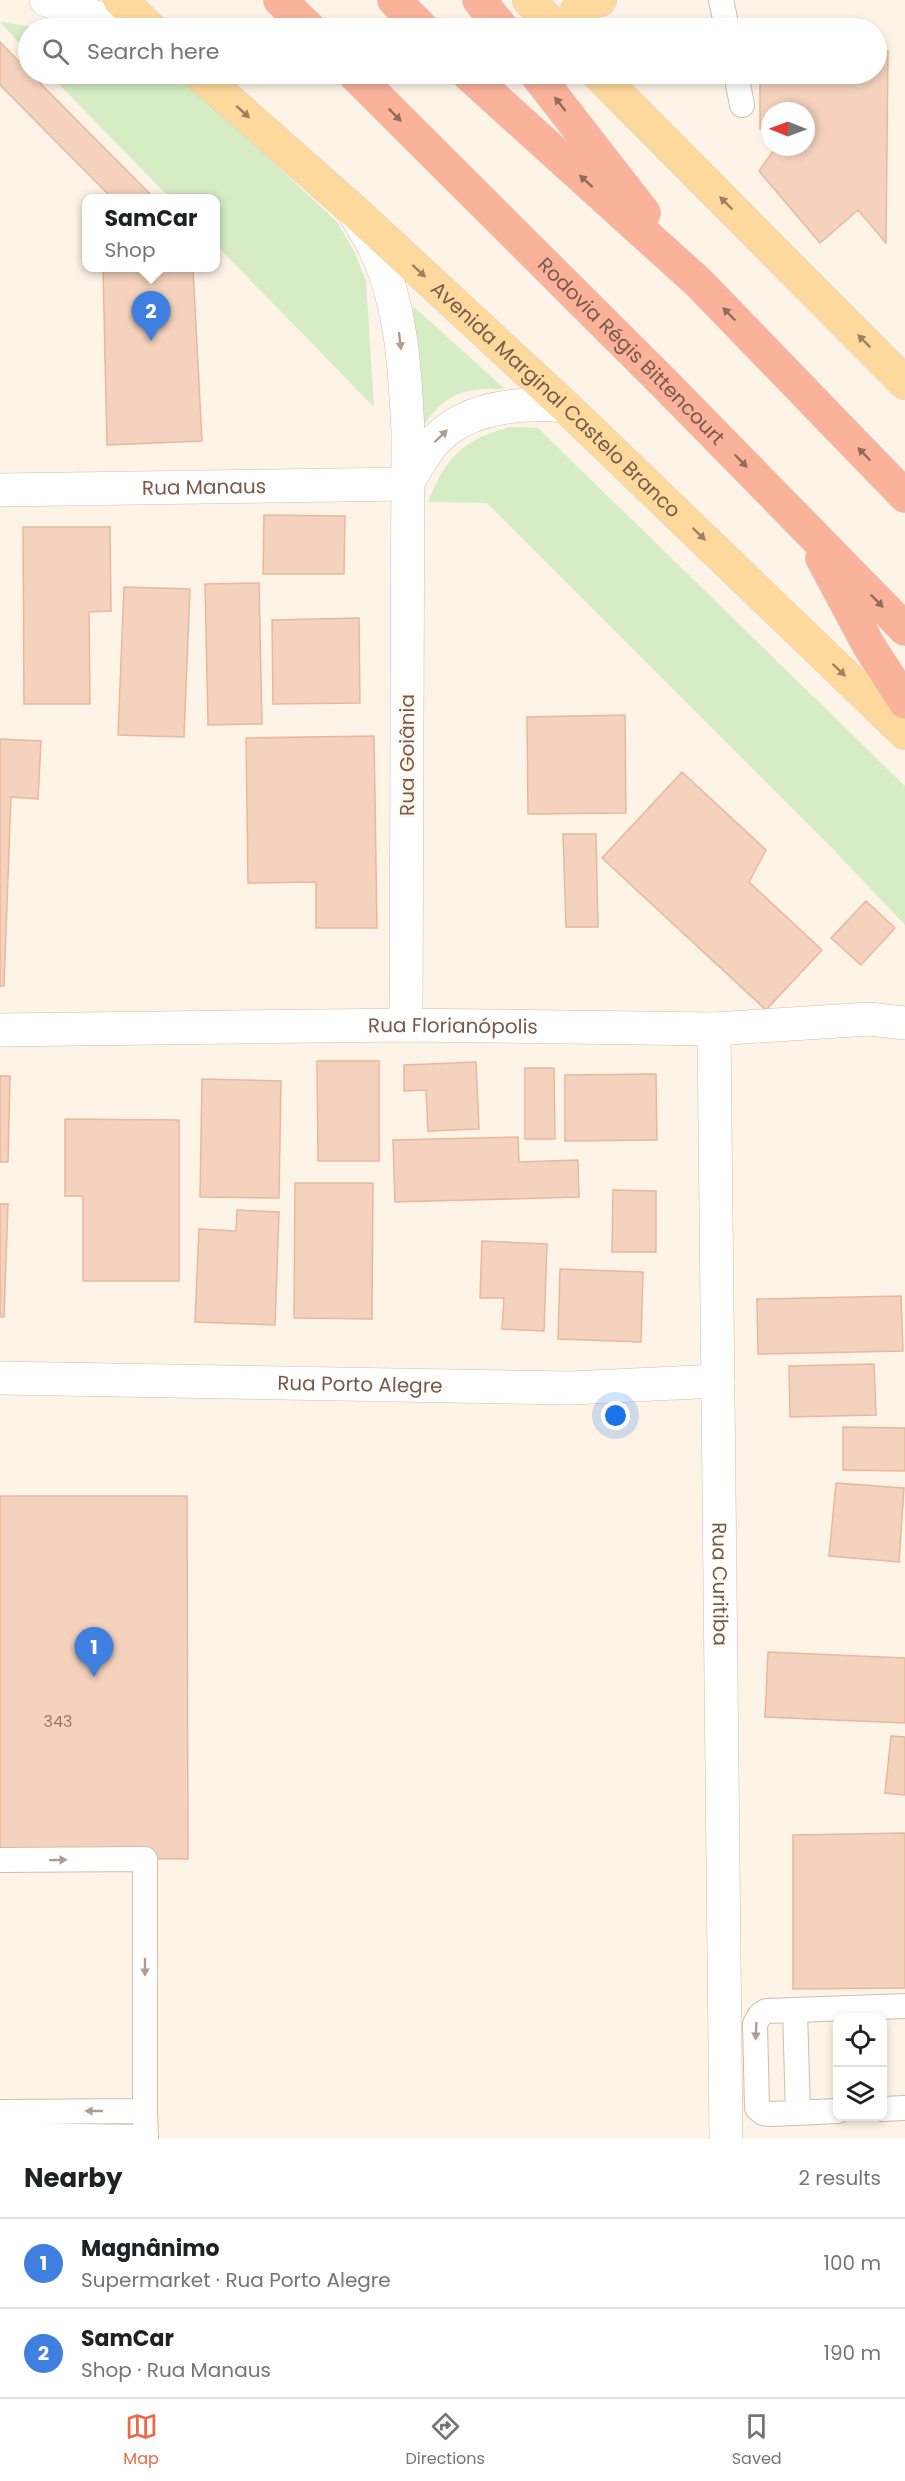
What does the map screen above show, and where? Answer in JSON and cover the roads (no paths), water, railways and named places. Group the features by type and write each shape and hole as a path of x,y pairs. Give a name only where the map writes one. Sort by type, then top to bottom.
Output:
{"highway":[{"path":"280,0 299,18"},
{"path":"394,0 412,18"},
{"path":"479,0 493,18"},
{"name":"Rodovia Régis Bittencourt","path":"364,84 667,386 905,629"},
{"path":"479,84 699,283 905,496"},
{"path":"544,84 699,283"},
{"path":"807,530 869,646 905,702"}],"main road":[{"path":"120,0 139,18"},
{"path":"529,0 546,18"},
{"path":"577,18 576,12 582,4 600,0"},
{"name":"Avenida Marginal Castelo Branco","path":"210,84 352,209 565,406 905,733"},
{"path":"609,84 905,383"}],"street":[{"path":"46,0 97,18"},
{"name":"Rua Goiânia","path":"352,209 376,251 390,289 399,330 406,391 406,1025"},
{"path":"407,484 429,448 446,430 466,418 494,409 523,404 565,406"},
{"name":"Rua Manaus","path":"0,490 407,484"},
{"name":"Rua Florianópolis","path":"0,1030 406,1025 714,1029 869,1019 905,1023"},
{"name":"Rua Curitiba","path":"714,1029 726,2139"},
{"name":"Rua Porto Alegre","path":"0,1378 571,1388 718,1381"}],"lane":[{"path":"721,0 725,18"},
{"path":"738,84 742,105"},
{"path":"0,1860 145,1859 146,2137 0,2135"},
{"path":"833,2111 771,2114 763,2113 757,2108 755,2024 760,2015 766,2011 905,2006"},
{"path":"795,2010 798,2113"},
{"path":"887,2109 905,2108"},
{"path":"0,2112 145,2111"}],"place":[{"name":"SamCar","path":"151,341"},
{"name":"Magnânimo","path":"94,1677"}]}
